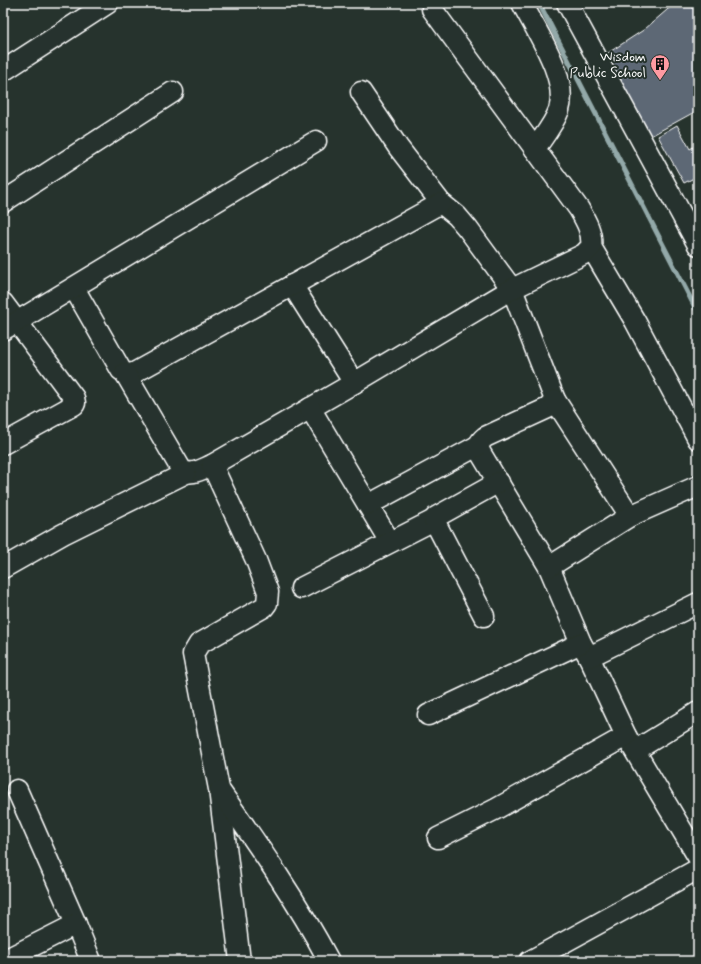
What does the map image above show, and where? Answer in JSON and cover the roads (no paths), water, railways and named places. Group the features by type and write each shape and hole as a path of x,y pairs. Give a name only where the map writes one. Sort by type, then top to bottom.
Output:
{"street":[{"path":"3,71 108,3"},
{"path":"522,3 548,52 558,76 561,96 559,109 554,120 535,149"},
{"path":"571,5 698,245"},
{"path":"432,9 535,149 587,223 591,235 591,247 635,321 698,439"},
{"path":"3,202 173,92"},
{"path":"361,92 398,147 442,203 457,216 468,229 512,289 555,400 630,516"},
{"path":"10,326 316,141"},
{"path":"125,373 132,374 138,372 442,203"},
{"path":"3,568 64,534 186,473 212,465 512,289 584,254 591,247"},
{"path":"292,286 354,383"},
{"path":"74,288 121,370 125,373 181,469 186,473"},
{"path":"3,303 10,326 74,398 75,403 74,405 3,444"},
{"path":"555,400 548,408 485,437 480,441 480,452 549,567 585,650 631,743 698,857"},
{"path":"310,408 390,542"},
{"path":"368,505 479,445"},
{"path":"212,465 256,560 268,592 267,603 264,606 199,644 193,654 219,789 240,961"},
{"path":"301,588 434,520 436,517 499,482"},
{"path":"549,567 630,516 698,486"},
{"path":"434,520 484,616"},
{"path":"428,715 698,603"},
{"path":"438,838 631,743 698,712"},
{"path":"219,789 270,861 329,961"},
{"path":"17,790 91,961"},
{"path":"530,961 698,870"},
{"path":"3,961 76,924"}],"waterway":[{"path":"539,3 698,313"}],"place":[{"name":"Wisdom Public School","path":"660,81"}]}
